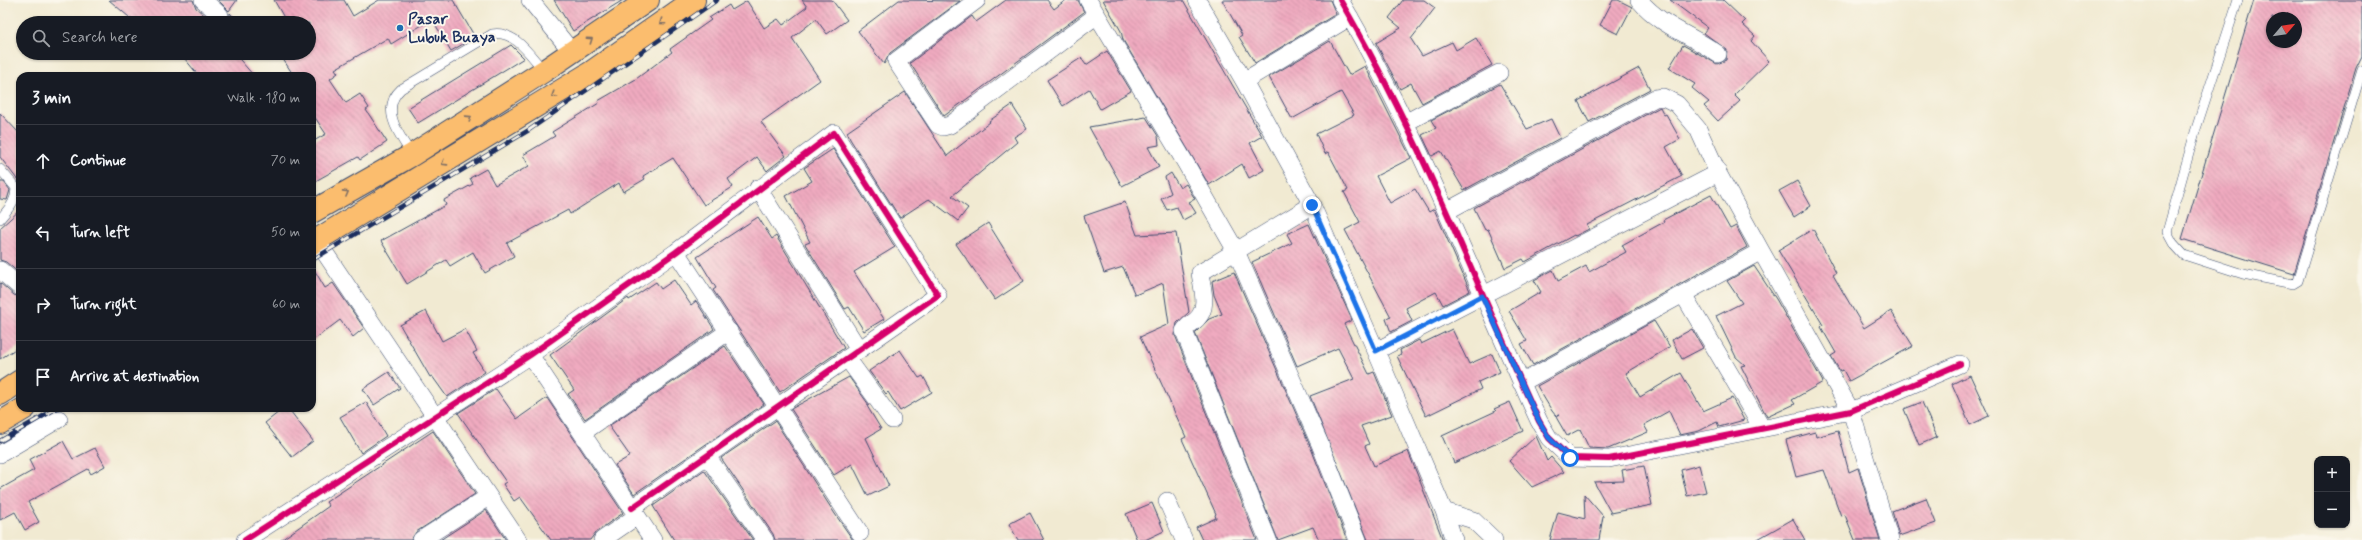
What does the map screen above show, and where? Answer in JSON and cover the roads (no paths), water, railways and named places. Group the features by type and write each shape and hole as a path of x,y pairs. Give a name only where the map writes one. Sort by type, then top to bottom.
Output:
{"highway":[{"path":"316,210 412,155 544,71 648,0"},
{"path":"316,241 590,73 694,0"},
{"path":"0,394 16,384"},
{"path":"0,423 18,412"}],"street":[{"path":"203,0 220,15"},
{"path":"530,0 572,52"},
{"path":"977,0 896,60 938,125 943,127 950,125 1097,15"},
{"path":"1088,0 1185,162 1236,251 1320,444 1358,540"},
{"path":"1197,0 1244,81 1312,205 1444,511 1454,540"},
{"path":"1340,0 1405,123 1447,211 1482,296 1521,382 1549,438 1570,458 1609,459 1851,411 1960,364"},
{"path":"1639,0 1668,26 1698,40 1718,54"},
{"path":"1244,81 1350,17"},
{"path":"1405,123 1499,73"},
{"path":"1447,211 1655,98 1663,97 1677,104 1686,113 1698,130 1718,173 1851,411 1890,540"},
{"path":"245,540 434,419 530,355 676,252 758,188 834,133 938,295 707,456 634,512 602,540"},
{"path":"1376,351 1718,173"},
{"path":"758,188 892,420"},
{"path":"1268,540 1184,331 1188,324 1196,320 1202,312 1204,304 1200,273 1312,205"},
{"path":"316,245 518,540"},
{"path":"1521,382 1761,251"},
{"path":"676,252 779,406 860,533"},
{"path":"0,270 16,284"},
{"path":"1682,294 1762,428"},
{"path":"582,433 729,331"},
{"path":"530,355 653,540"},
{"path":"0,454 59,419"},
{"path":"707,456 764,540"},
{"path":"421,540 488,496"},
{"path":"1167,501 1184,540"},
{"path":"1444,511 1473,520 1494,540"}],"lane":[{"path":"2238,0 2196,132 2167,232 2173,243 2184,255 2243,274 2293,284 2298,281 2362,70"},
{"path":"412,155 394,128 391,114 393,100 401,89 492,34 503,32 514,38 544,71"},
{"path":"0,169 16,188 16,196 13,204 0,218"}],"railway":[{"path":"316,258 529,130 717,0"},
{"path":"0,441 50,412"}],"place":[{"name":"Pasar Lubuk Buaya","path":"400,28"}]}
